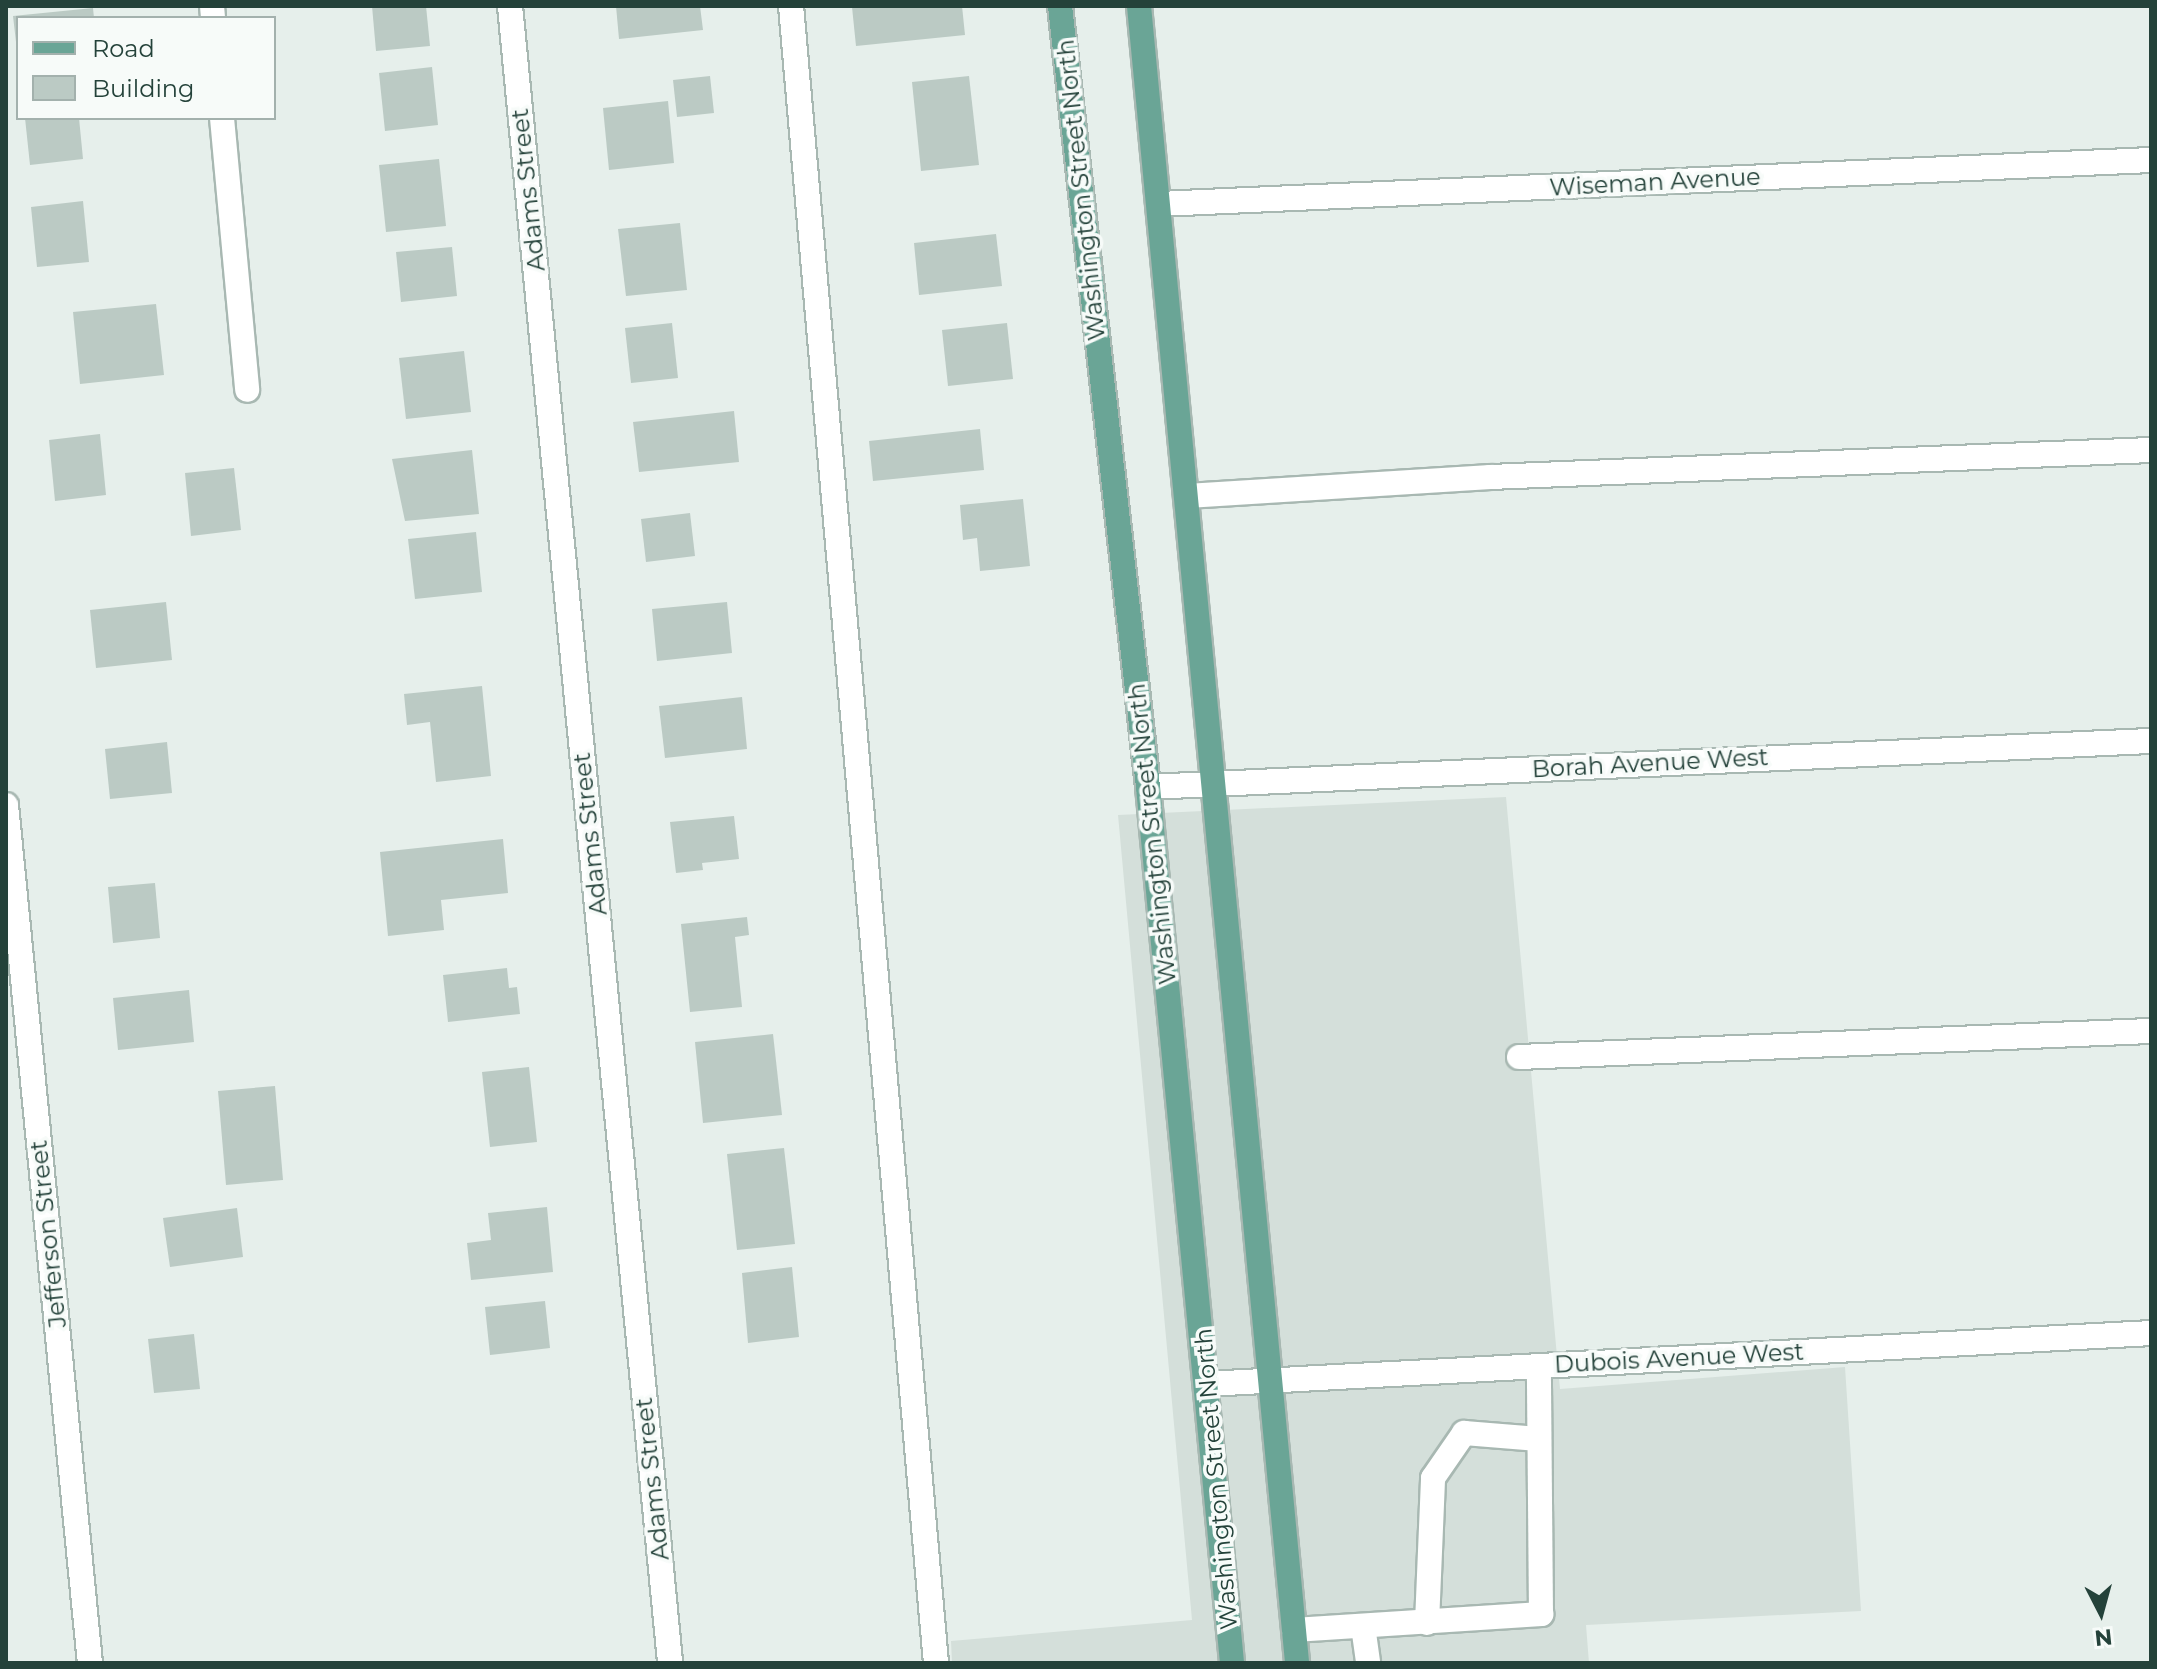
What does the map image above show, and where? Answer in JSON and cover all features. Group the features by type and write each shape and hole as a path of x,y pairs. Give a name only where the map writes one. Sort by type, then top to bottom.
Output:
{"main road":[{"name":"Washington Street North","path":"1060,6 1148,787 1232,1663"},
{"path":"1139,6 1297,1663"}],"street":[{"name":"Adams Street","path":"510,6 670,1663"},
{"path":"791,6 936,1663"},
{"path":"222,120 247,390"},
{"name":"Wiseman Avenue","path":"1159,204 2151,160"},
{"path":"1187,496 1506,476 2151,450"},
{"name":"Borah Avenue West","path":"1148,787 2151,741"},
{"name":"Jefferson Street","path":"6,805 9,866 90,1663"},
{"path":"1519,1057 2151,1031"},
{"name":"Dubois Avenue West","path":"1207,1384 2151,1333"},
{"path":"1294,1630 1541,1614 1539,1366"},
{"path":"1427,1623 1433,1478 1464,1433 1539,1439"},
{"path":"1363,1626 1368,1663"}],"shaded area":[{"path":"1506,797 1560,1389 1845,1367 1861,1611 1586,1625 1589,1663 952,1663 951,1641 1192,1620 1118,815"}],"building":[{"path":"372,6 426,6 430,46 376,51"},
{"path":"616,6 700,6 703,30 619,39"},
{"path":"962,6 965,35 856,46 852,7"},
{"path":"93,8 94,16 16,16 16,42 13,16"},
{"path":"432,67 438,125 385,131 379,73"},
{"path":"710,76 714,113 677,117 673,80"},
{"path":"969,76 979,165 921,171 912,82"},
{"path":"668,101 674,163 609,170 603,108"},
{"path":"25,120 79,120 83,159 30,165"},
{"path":"439,159 446,226 386,232 379,165"},
{"path":"83,201 89,262 37,267 31,207"},
{"path":"680,223 687,290 626,296 618,229"},
{"path":"996,234 1002,286 919,295 914,243"},
{"path":"452,247 457,296 401,302 396,252"},
{"path":"156,304 164,375 80,384 73,312"},
{"path":"672,323 678,378 631,383 625,328"},
{"path":"1007,323 1013,379 948,386 942,330"},
{"path":"464,351 471,412 406,419 399,358"},
{"path":"734,411 739,462 639,472 633,422"},
{"path":"980,429 984,470 873,481 869,441"},
{"path":"100,434 106,495 55,501 49,440"},
{"path":"472,450 479,514 405,521 392,459"},
{"path":"234,468 241,530 191,536 185,473"},
{"path":"1023,499 1030,566 980,571 977,538 963,540 960,505"},
{"path":"690,513 695,556 646,562 641,519"},
{"path":"476,532 482,592 415,599 408,539"},
{"path":"166,602 172,660 96,668 90,610"},
{"path":"727,602 732,653 657,661 652,609"},
{"path":"482,686 491,776 436,782 430,722 407,725 404,694"},
{"path":"742,697 747,749 665,758 659,706"},
{"path":"167,742 172,793 110,799 105,749"},
{"path":"734,816 739,859 702,863 703,870 676,873 670,822"},
{"path":"503,839 508,893 441,900 444,930 388,936 380,852"},
{"path":"155,883 160,938 113,943 108,887"},
{"path":"747,917 749,935 735,937 742,1007 690,1012 681,924"},
{"path":"507,968 509,988 517,987 520,1014 448,1022 443,975"},
{"path":"189,990 194,1042 118,1050 113,998"},
{"path":"773,1034 782,1115 703,1123 695,1042"},
{"path":"529,1067 537,1142 490,1147 482,1072"},
{"path":"275,1086 283,1180 226,1185 218,1091"},
{"path":"784,1148 795,1244 737,1250 727,1154"},
{"path":"547,1207 553,1272 471,1280 467,1243 491,1240 488,1213"},
{"path":"237,1208 243,1257 170,1267 163,1218"},
{"path":"792,1267 799,1337 748,1343 742,1273"},
{"path":"545,1301 550,1348 490,1355 485,1307"},
{"path":"194,1334 200,1389 154,1393 148,1339"}]}
